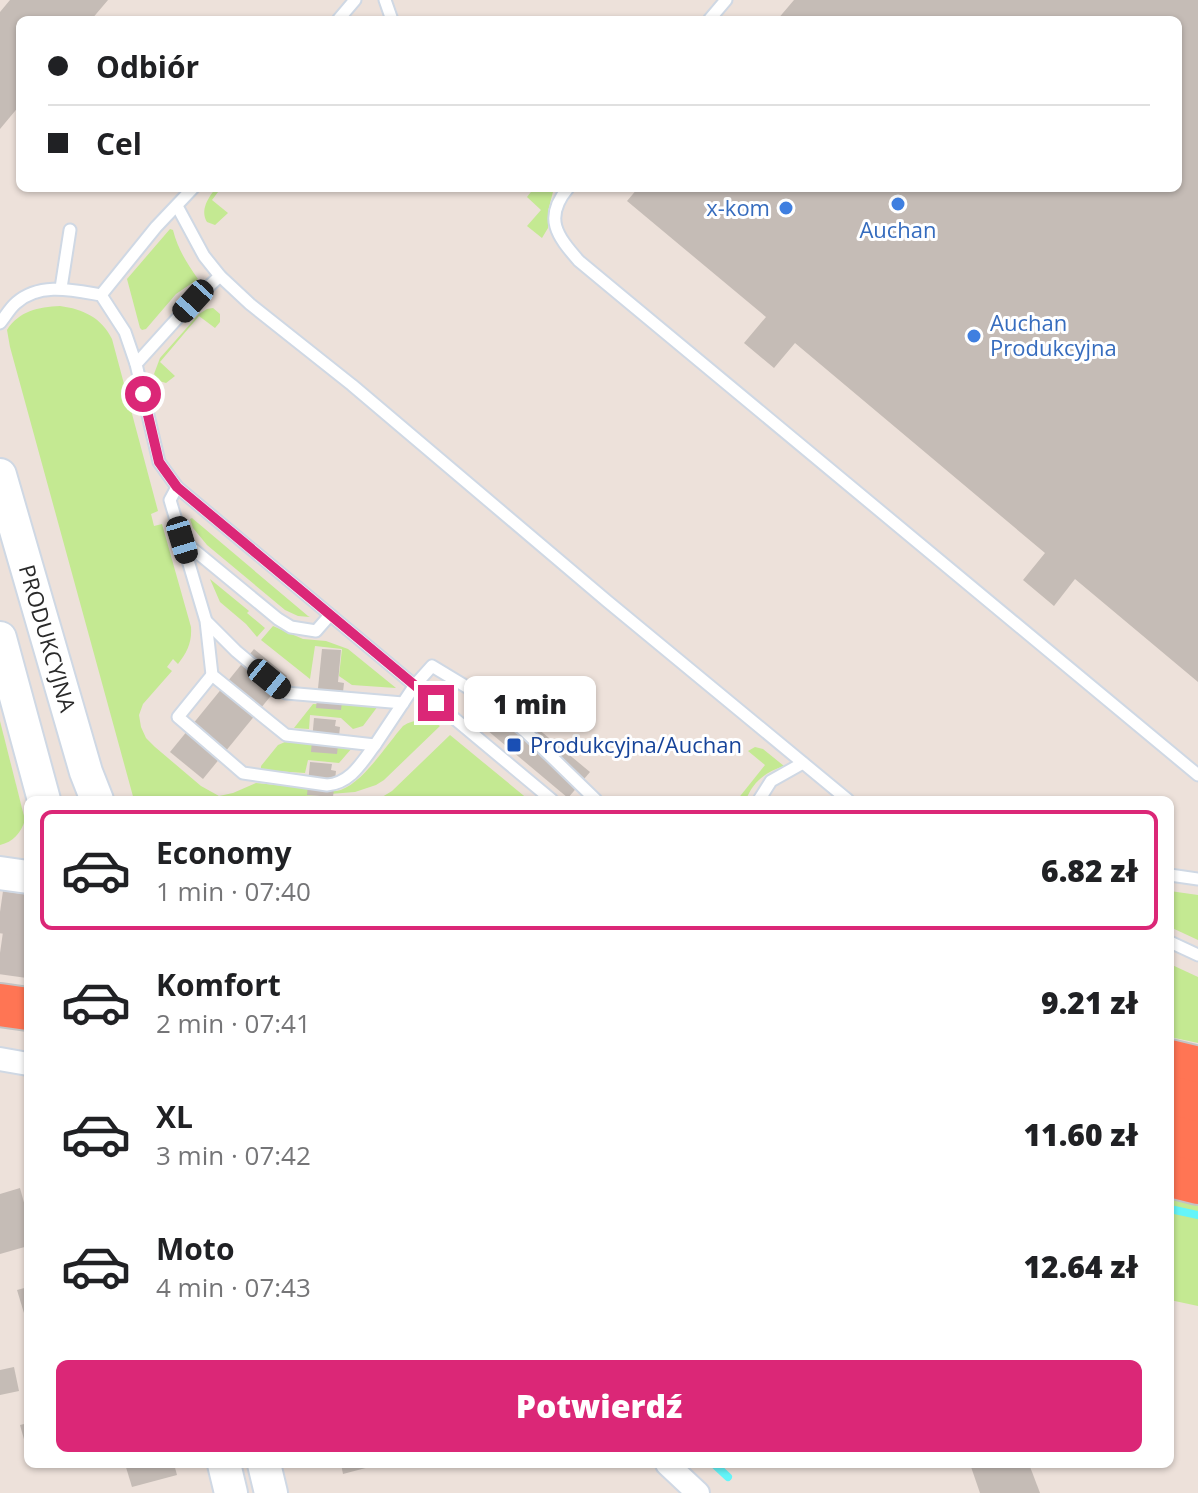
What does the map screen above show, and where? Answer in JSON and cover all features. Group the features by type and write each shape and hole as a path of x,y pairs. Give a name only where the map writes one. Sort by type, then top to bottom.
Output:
{"highway":[{"path":"0,1005 24,1008"},
{"path":"1174,1062 1198,1068"},
{"path":"1174,1098 1198,1104"},
{"path":"1174,1137 1198,1143"},
{"path":"1174,1177 1198,1183"}],"street":[{"name":"PRODUKCYJNA","path":"0,475 95,796"},
{"name":"PRODUKCYJNA","path":"0,638 43,796"},
{"path":"0,873 24,876"},
{"path":"0,1059 24,1063"},
{"path":"225,1468 231,1493"},
{"path":"265,1468 271,1493"},
{"path":"671,1468 698,1493"}],"lane":[{"path":"341,16 355,0"},
{"path":"712,16 726,0"},
{"path":"101,295 156,227 189,192"},
{"path":"564,192 555,210 556,226 560,239 579,261 1198,775"},
{"path":"177,206 204,256 250,304 352,385 843,796"},
{"path":"61,288 70,230"},
{"path":"136,364 220,276"},
{"path":"0,323 15,304 34,291 61,288 101,295 125,332 136,364 159,462 177,487 547,796"},
{"path":"177,487 170,500 206,621 212,675 286,735 375,745"},
{"path":"182,540 291,627 316,631 330,615"},
{"path":"206,621 286,693 403,703"},
{"path":"212,675 178,717 243,773 338,784 375,745 415,685 432,666 480,695 526,732 592,796"},
{"path":"762,796 771,781 803,763"},
{"path":"1174,876 1198,879"},
{"path":"1174,944 1198,955"}],"green space":[{"path":"213,192 218,192 212,200 228,213 215,225 207,222 204,213"},
{"path":"531,192 553,192 548,228 542,238 527,226 541,210 527,197"},
{"path":"170,229 198,279 176,294 142,330 127,279"},
{"path":"60,306 76,309 103,325 112,339 158,511 151,514 154,526 162,524 191,627 190,643 184,655 178,664 173,659 167,667 172,671 143,704 139,715 141,727 155,747 201,786 219,796 133,796 10,347 7,330 17,318"},
{"path":"213,308 220,314 220,322 215,328 199,316 160,362 175,376 166,383 159,381 154,374 160,358 199,314"},
{"path":"192,518 310,617 285,610 207,545 193,528"},
{"path":"210,579 265,628 257,637 220,602"},
{"path":"273,626 303,639 326,641 348,649 396,688 352,685 339,676 342,649 315,646 310,679 261,640"},
{"path":"313,704 378,706 363,726 353,729 341,718 310,715 309,729 294,728"},
{"path":"422,720 440,726 384,780 355,792 305,796 219,796 256,783 336,791 364,774 403,726"},
{"path":"0,721 24,822 16,836 0,845"},
{"path":"450,735 524,796 384,796"},
{"path":"285,742 352,748 339,763 308,760 305,773 261,770 278,745"},
{"path":"755,747 763,749 784,766 761,778 748,796 740,796 765,765 748,751"},
{"path":"1174,892 1198,895 1198,940 1174,929"},
{"path":"1174,966 1198,977 1198,1043 1174,1038"},
{"path":"1174,1193 1198,1199 1198,1306 1174,1301"}],"building":[{"path":"10,0 108,0 94,16 16,16 16,110 0,129 0,12"},
{"name":"Auchan Produkcyjna","path":"794,0 1198,0 1198,682 1075,579 1054,606 1023,580 1045,553 795,343 774,368 744,343 766,317 627,201 635,192 1182,192 1182,16 780,16"},
{"path":"254,649 287,676 203,779 170,752"},
{"path":"322,649 341,650 338,682 344,683 341,710 316,708"},
{"path":"496,694 590,772 570,796 566,796 475,720"},
{"path":"314,718 336,720 335,726 340,727 337,754 311,752"},
{"path":"310,762 332,764 331,770 336,771 333,796 307,795"},
{"path":"20,1188 24,1202 24,1247 0,1254 0,1194"},
{"path":"24,1288 24,1313 17,1290"},
{"path":"14,1367 19,1391 0,1395 0,1370"},
{"path":"126,1468 175,1468 177,1475 132,1487"},
{"path":"342,1468 366,1468 343,1474"},
{"path":"971,1468 1031,1468 1040,1493 980,1493"}],"waterway":[{"path":"1174,1210 1198,1215"},
{"path":"718,1468 728,1477"}],"tunnel":[{"path":"0,912 24,915"},
{"path":"0,953 24,956"}],"place":[{"name":"Auchan","path":"898,204"},
{"name":"x-kom","path":"786,208"},
{"name":"Auchan Produkcyjna","path":"974,336"},
{"name":"Produkcyjna/Auchan","path":"514,745"}],"route":[{"path":"143,394 159,462 177,487 436,703"}]}
